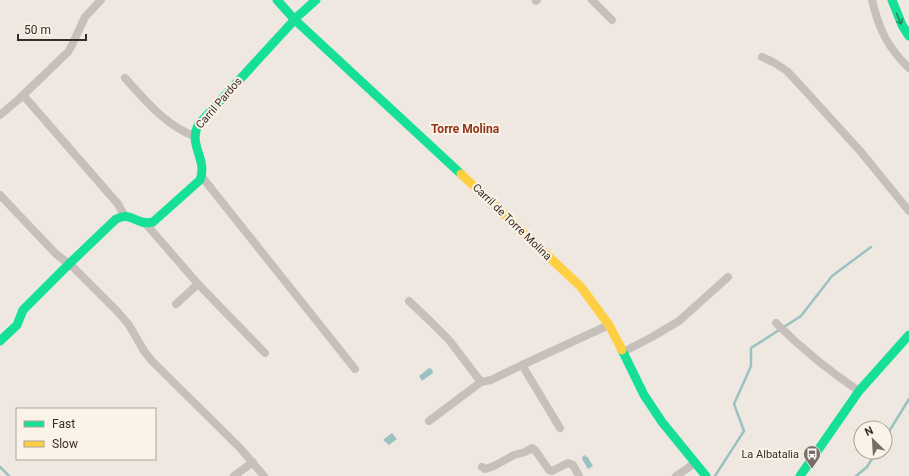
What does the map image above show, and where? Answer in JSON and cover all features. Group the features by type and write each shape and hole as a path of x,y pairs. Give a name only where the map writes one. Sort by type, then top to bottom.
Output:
{"main road":[{"name":"Carril de Torre Molina","path":"277,0 295,20 354,76 445,158 581,287 609,325 644,395 662,422 706,476"},
{"name":"Carril Pardos","path":"202,177 202,161 194,136 196,127 302,12 316,0"},
{"path":"892,0 902,25 909,36"},
{"path":"0,341 17,325 23,310 68,264 120,216 128,216 146,224 153,222 202,177"},
{"path":"800,476 859,392 909,335"}],"street":[{"path":"0,115 68,52 85,17 101,0"},
{"path":"592,0 612,20"},
{"path":"872,0 877,18 887,43 909,68"},
{"path":"762,57 787,71 861,152 909,211"},
{"path":"125,78 169,122 180,130 194,136"},
{"path":"23,95 118,204 124,216"},
{"path":"202,177 355,369"},
{"path":"0,195 56,254 73,267 117,311 129,325 144,351 152,361 209,416 253,462 264,476"},
{"path":"146,224 198,284 265,354"},
{"path":"623,352 678,321 728,277"},
{"path":"176,304 198,284"},
{"path":"409,301 449,340 481,382"},
{"path":"776,323 794,342 859,392"},
{"path":"429,421 481,382 491,380 609,325"},
{"path":"522,365 560,428"},
{"path":"482,467 485,469 494,466 514,455 532,448 549,470 552,471 568,463 573,465 579,476"},
{"path":"234,476 253,462"},
{"path":"676,476 695,463"}],"water":[{"path":"429,368 432,369 433,373 422,381 419,376"},
{"path":"392,433 397,439 389,445 383,440"},
{"path":"585,455 593,466 588,469 582,459"}],"waterway":[{"path":"715,476 744,431 734,404 751,366 751,348 801,316 832,276 871,247"},
{"path":"893,425 909,399"},
{"path":"856,476 867,467 871,460"},
{"path":"0,467 9,476"}],"traffic: fast":[{"path":"277,0 295,20 461,174"},
{"path":"0,341 17,325 23,310 116,219 131,217 142,222 153,222 200,180 202,166 195,140 198,125 298,16 316,0"},
{"path":"892,0 902,25 909,36"},
{"path":"800,476 859,391 909,335"},
{"path":"622,350 644,395 662,422 706,476"}],"traffic: slow":[{"path":"461,174 581,287 609,325 622,350"}],"place":[{"name":"La Albatalia","path":"812,469"}],"district":[{"name":"Torre Molina","path":"465,129"}]}
